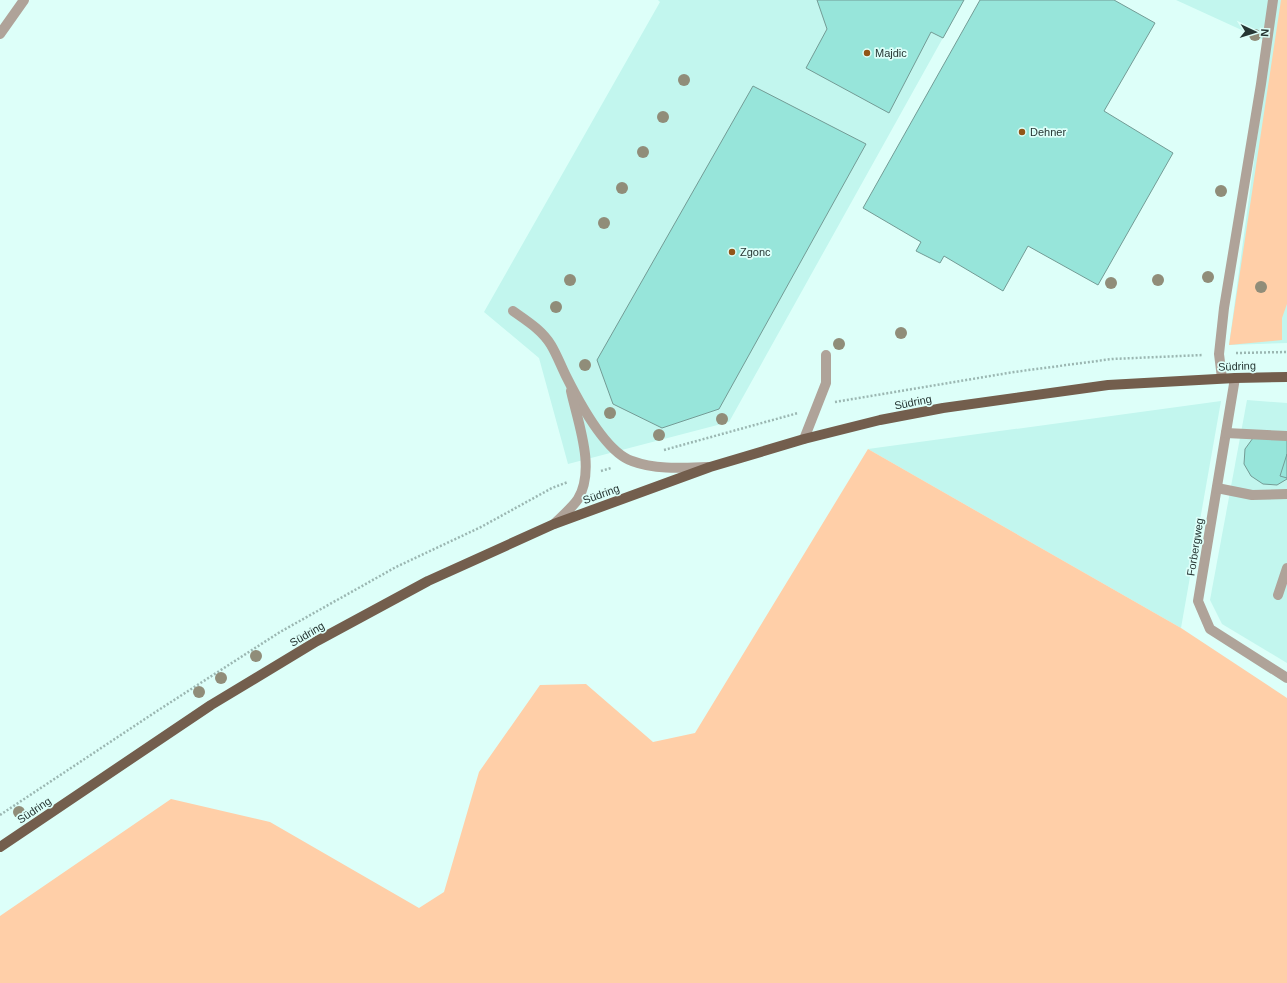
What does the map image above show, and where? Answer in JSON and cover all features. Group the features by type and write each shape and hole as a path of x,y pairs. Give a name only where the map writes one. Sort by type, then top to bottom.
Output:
{"main road":[{"name":"Südring","path":"0,847 211,705 317,641 428,581 554,524 710,467 880,420 943,408 1108,385 1222,378 1287,377"}],"street":[{"path":"0,34 24,0"},
{"path":"1222,378 1219,354 1224,308 1261,84 1273,0"},
{"path":"513,311 536,327 551,345 599,434 613,450 631,461 662,468 710,467"},
{"path":"804,440 826,383 826,355"},
{"name":"Forbergweg","path":"1235,378 1198,601 1210,630 1287,678"},
{"path":"554,524 578,500 586,476 586,459 568,379"},
{"path":"1226,433 1287,436"},
{"path":"1217,488 1252,495 1287,494"},
{"path":"1278,595 1287,568"}],"shaded area":[{"path":"658,0 964,0 729,422 568,464 539,358 484,312 660,2"},
{"path":"1176,0 1287,0 1287,343 1229,345 1270,43"},
{"path":"1281,0 1287,0 1287,304 1282,318 1282,340 1229,345"},
{"path":"1247,400 1287,403 1287,663 1222,624 1210,600"},
{"path":"1221,401 1181,628 868,449"},
{"path":"868,449 1181,628 1287,698 1287,983 0,983 0,916 171,799 270,822 419,908 444,892 479,772 540,685 586,684 653,742 695,733"}],"building":[{"name":"Majdic","path":"817,0 964,0 943,38 931,32 889,113 806,68 827,29"},
{"name":"Dehner","path":"980,0 1114,0 1155,23 1104,111 1173,153 1098,285 1028,246 1003,291 944,256 940,263 916,251 921,242 863,208"},
{"name":"Zgonc","path":"753,86 866,144 719,409 662,428 613,404 597,360"},
{"path":"1287,437 1287,479 1277,485 1263,484 1251,476 1244,464 1245,449 1253,438"},
{"path":"1287,454 1287,478 1280,476"}],"place":[{"name":"Majdic","path":"867,53"},
{"name":"Dehner","path":"1022,132"},
{"name":"Zgonc","path":"732,252"}]}
